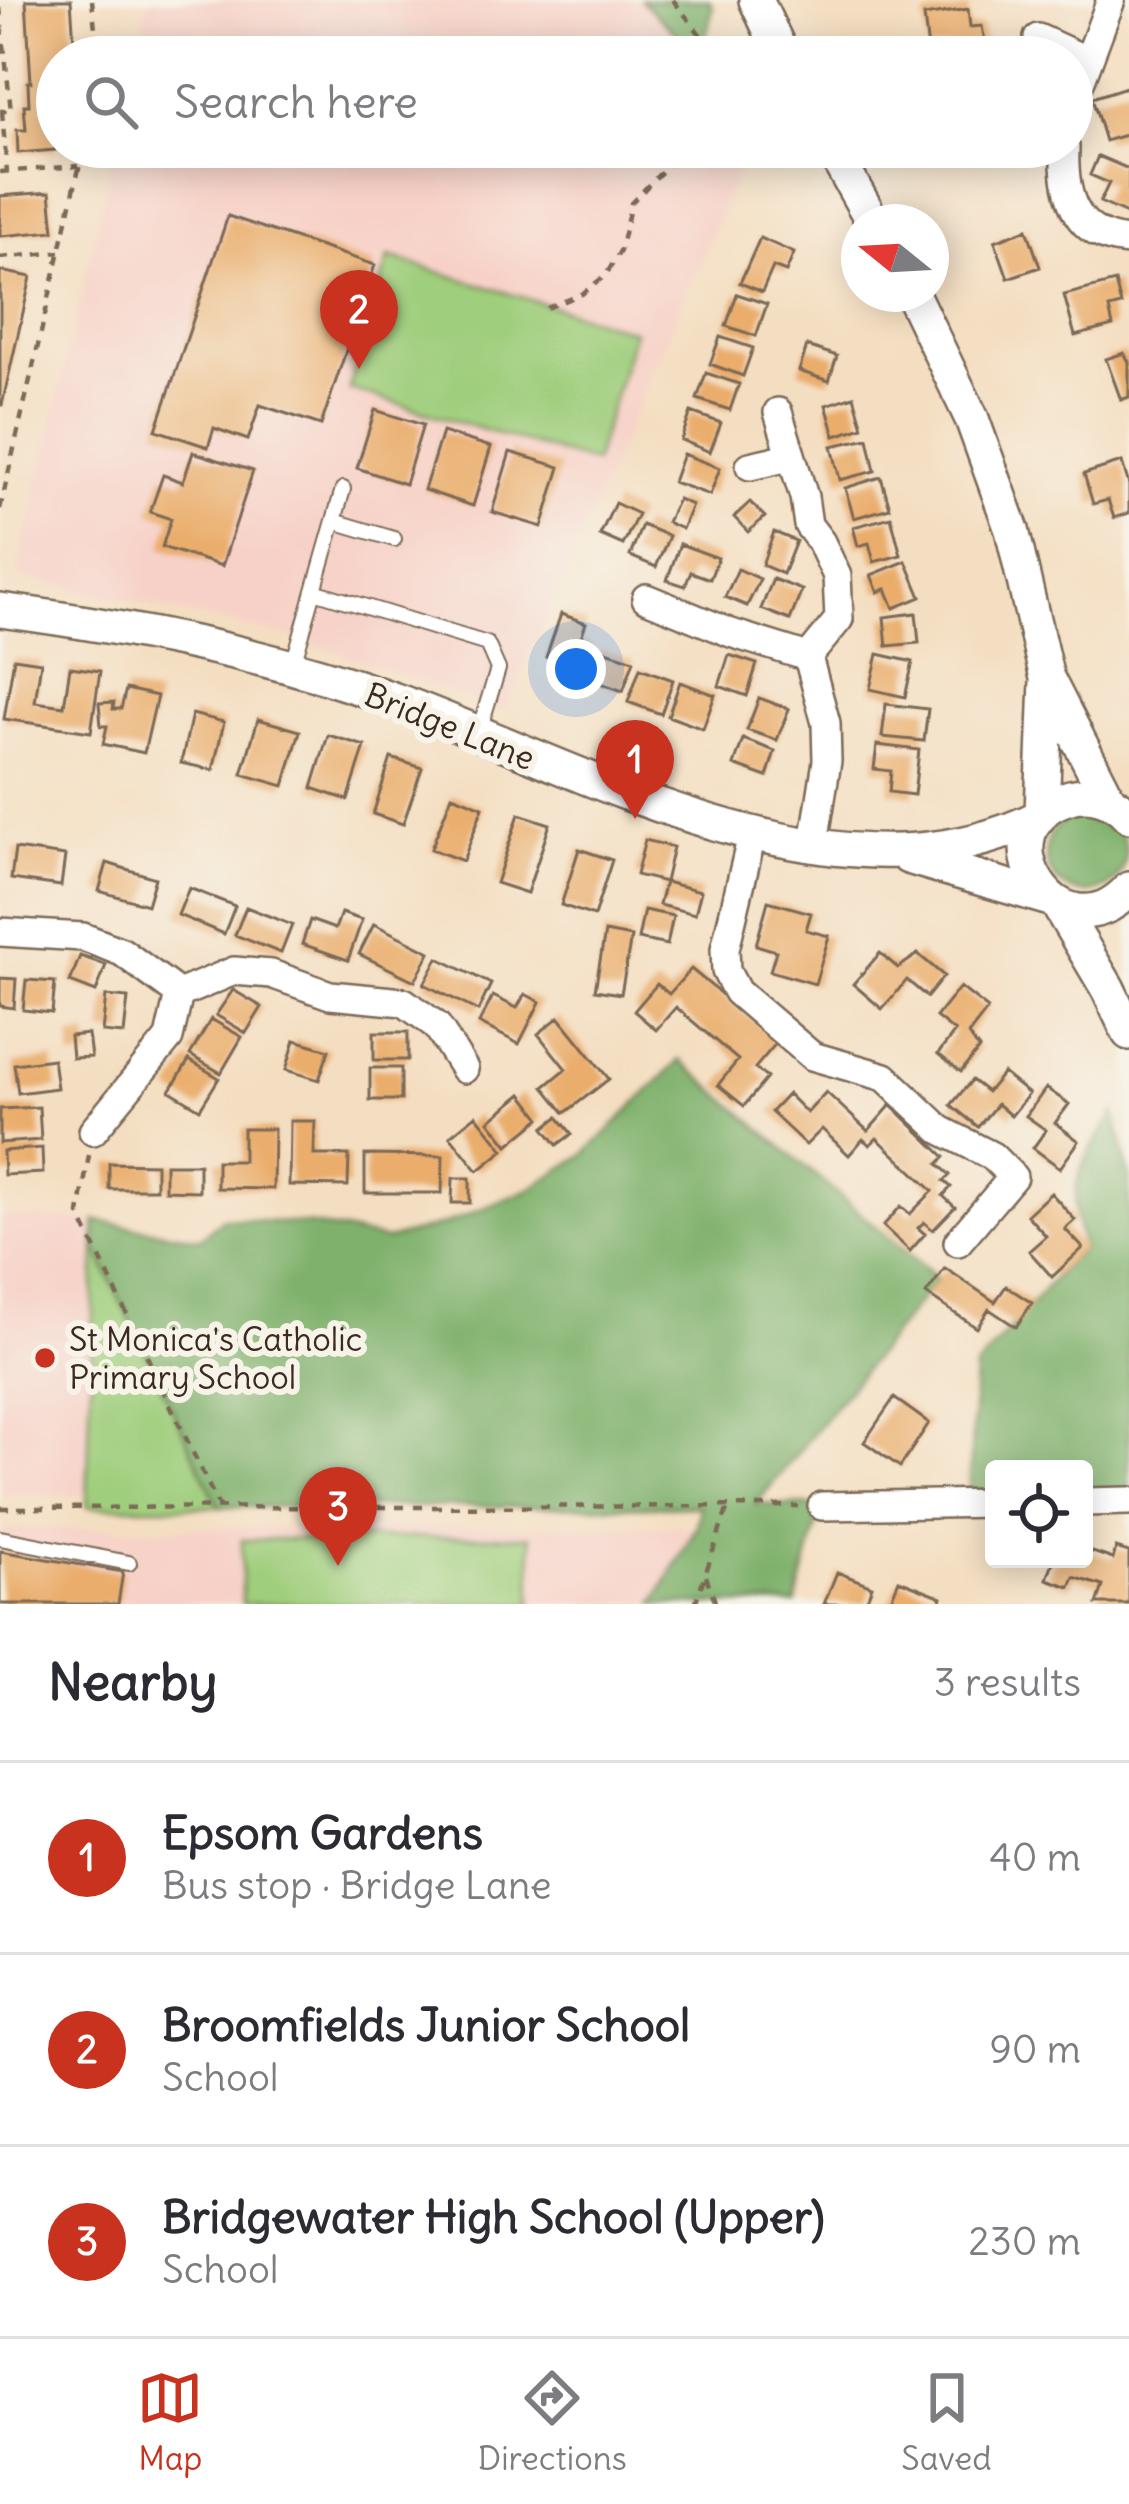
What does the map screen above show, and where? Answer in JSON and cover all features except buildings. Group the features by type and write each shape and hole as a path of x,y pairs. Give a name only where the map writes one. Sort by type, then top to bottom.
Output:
{"street":[{"path":"757,0 773,36"},
{"path":"1093,42 1112,0"},
{"path":"843,168 863,204"},
{"path":"1065,168 1066,192 1074,213 1092,231 1129,241"},
{"path":"921,312 972,419 1012,530 1047,678 1041,815 1031,830 1027,860 1031,875 1053,901 1108,989 1129,1033"},
{"path":"778,412 808,525 837,576 839,619 808,657"},
{"path":"750,466 789,457"},
{"path":"646,598 731,633 808,657"},
{"name":"Bridge Lane","path":"0,610 191,641 292,668 397,701 607,787 753,832 897,853 1086,910 1105,907 1129,889"},
{"path":"808,657 826,723 826,761 814,843"},
{"path":"1047,678 1120,805"},
{"name":"Bridge Lane","path":"897,853 985,838 1079,795 1120,805"},
{"path":"753,832 725,949 730,982 752,1007 812,1056 885,1077 940,1130 992,1156 1013,1177 958,1242"},
{"path":"0,932 83,937 122,952 178,994"},
{"path":"178,994 234,971 271,974 330,995 404,1002 437,1026 464,1069"},
{"path":"93,1131 169,1038 178,994"},
{"path":"1093,1502 1129,1501"},
{"path":"822,1505 985,1503"}],"lane":[{"path":"292,668 343,489"},
{"path":"334,521 394,539"},
{"path":"314,591 487,644 498,669 478,734"},
{"path":"0,1538 130,1563"}],"path":[{"path":"92,0 96,36"},
{"path":"674,0 702,36"},
{"path":"0,8 11,110 1,111 3,172 53,168"},
{"path":"0,509 78,168"},
{"path":"547,308 582,294 606,275 620,251 631,203 665,168"},
{"path":"0,258 61,251"},
{"path":"93,1131 79,1214 219,1507"},
{"path":"0,1508 822,1505"},
{"path":"695,1604 729,1506"},
{"path":"705,1575 716,1604"}],"shaded area":[{"path":"149,0 641,0 676,36 141,36"},
{"path":"110,168 740,168 505,711 299,639 17,576"},
{"name":"St Monica's Catholic Primary School","path":"0,1216 96,1221 86,1495 0,1495"},
{"path":"697,1526 654,1604 0,1604 0,1529"}],"green space":[{"path":"641,0 710,0 713,8 706,36 679,36"},
{"path":"389,257 634,331 594,463 349,389"},
{"path":"1086,813 1114,825 1126,853 1114,881 1086,893 1058,881 1046,853 1058,825"},
{"path":"680,1060 937,1279 756,1504 822,1506 796,1604 654,1604 697,1526 700,1506 219,1507 95,1247 96,1221 201,1238 223,1218 312,1225 387,1240 446,1224 530,1189 585,1154"},
{"path":"1115,1112 1129,1177 1129,1498 1093,1501 1093,1460 985,1460 985,1503 969,1504 975,1368 1083,1249 1076,1190 1093,1147"},
{"path":"95,1247 219,1507 87,1507"},
{"path":"531,1536 532,1604 242,1604 242,1540"}],"place":[{"name":"Broomfields Junior School","path":"359,369"},
{"name":"Epsom Gardens","path":"635,819"},
{"name":"St Monica's Catholic Primary School","path":"45,1358"},
{"name":"Bridgewater High School (Upper)","path":"338,1566"}]}
